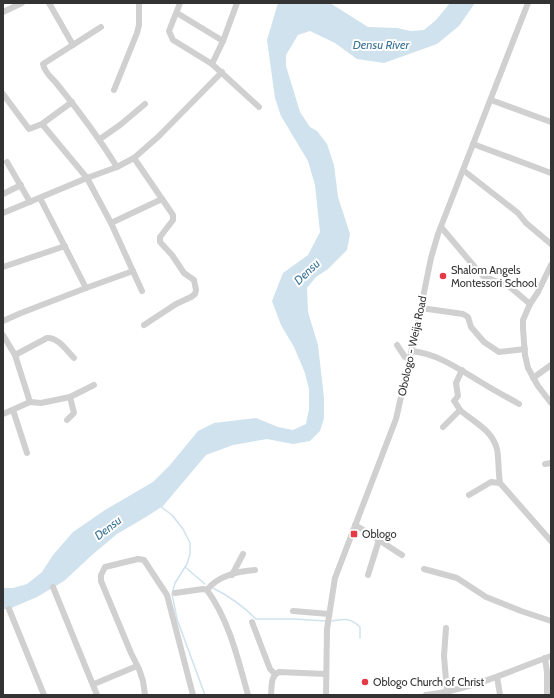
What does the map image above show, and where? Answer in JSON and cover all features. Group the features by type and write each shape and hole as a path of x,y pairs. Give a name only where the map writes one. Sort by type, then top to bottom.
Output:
{"street":[{"path":"4,9 22,3"},
{"path":"49,3 73,45"},
{"path":"114,90 137,33 139,25 139,3"},
{"path":"180,3 169,31 173,40 212,64 259,107"},
{"path":"212,64 224,41 237,3"},
{"name":"Obologo - Weija Road","path":"326,695 326,646 329,614 335,578 396,420 431,258 441,227 528,3"},
{"path":"177,13 224,41"},
{"path":"101,27 43,64 46,71 100,139 117,167"},
{"path":"3,213 117,167 134,158 158,137 222,72"},
{"path":"3,94 29,129 42,124 72,102"},
{"path":"491,100 551,122"},
{"path":"100,139 125,122 145,104"},
{"path":"42,124 87,178 111,223 142,291"},
{"path":"473,144 551,173"},
{"path":"134,158 173,215 173,220 160,237 160,242 172,255 184,273 194,280 196,290 192,297 176,304 144,325"},
{"path":"8,162 30,202"},
{"path":"463,170 518,213 526,223 551,244"},
{"path":"3,194 21,185"},
{"path":"40,198 86,288"},
{"path":"111,223 162,199"},
{"path":"441,227 483,276 510,287 530,304"},
{"path":"3,267 65,246"},
{"path":"551,266 530,304 524,320 525,349 528,368 533,378 551,403"},
{"path":"3,321 20,312 133,271"},
{"path":"421,308 463,314 468,317 471,327 484,342 498,352 525,349"},
{"path":"3,335 6,346 15,355 30,402"},
{"path":"15,355 47,338 52,338 57,340 74,358"},
{"path":"397,345 404,356 410,360"},
{"path":"412,351 432,354 519,404"},
{"path":"533,378 551,365"},
{"path":"462,370 456,383 458,396 454,401 460,410 486,430 496,446 500,482 551,540"},
{"path":"3,414 30,402 41,403 70,397 94,385"},
{"path":"67,420 74,413 70,397"},
{"path":"13,410 27,453"},
{"path":"443,428 460,410"},
{"path":"469,495 491,482 500,482"},
{"path":"355,525 402,555"},
{"path":"368,575 379,540"},
{"path":"232,575 243,554"},
{"path":"145,695 143,681 101,581 101,575 106,567 138,559 144,560 167,595 193,695"},
{"path":"424,568 457,578 486,597 551,622"},
{"path":"207,590 215,581 242,571 255,570"},
{"path":"53,587 94,684 97,695"},
{"path":"176,593 203,589 207,590 214,600 226,624 248,695"},
{"path":"9,609 44,695"},
{"path":"293,611 329,614"},
{"path":"252,622 270,669 275,674"},
{"path":"446,628 444,656 447,692"},
{"path":"426,695 447,692 497,677 548,657 547,695"},
{"path":"94,684 137,666"},
{"path":"271,695 273,678 278,672 326,674"},
{"path":"497,677 500,695"}],"water":[{"name":"Densu River","path":"278,3 330,3 368,27 397,28 411,31 424,30 436,20 450,3 475,3 459,26 437,44 384,63 357,59 335,43 310,31 298,35 286,55 286,66 300,112 310,127 317,131 327,144 334,165 338,197 350,234 347,250 328,269 316,277 307,288 308,312 318,345 324,398 324,418 320,431 310,441 293,444 267,439 233,445 206,455 163,506 117,534 64,581 37,597 9,609 3,609 3,588 13,588 27,584 42,572 53,555 73,532 105,510 153,482 170,465 198,431 214,423 256,418 278,427 293,430 306,424 309,409 309,389 305,373 294,347 281,325 272,301 283,273 308,255 320,232 315,185 308,161 281,116 275,98 267,40"}],"waterway":[{"path":"160,506 172,515 183,529 190,543 190,554 187,564 175,583 172,594 177,619 205,695"},
{"path":"185,567 205,584"},
{"path":"213,588 225,594 256,619 325,621"},
{"path":"332,621 343,619 350,620 360,627 360,638"}],"place":[{"name":"Shalom Angels Montessori School","path":"443,276"},
{"name":"Oblogo","path":"354,534"},
{"name":"Oblogo Church of Christ","path":"365,682"}],"water label":[{"name":"Densu","path":"307,272"},
{"name":"Densu","path":"108,528"}]}
